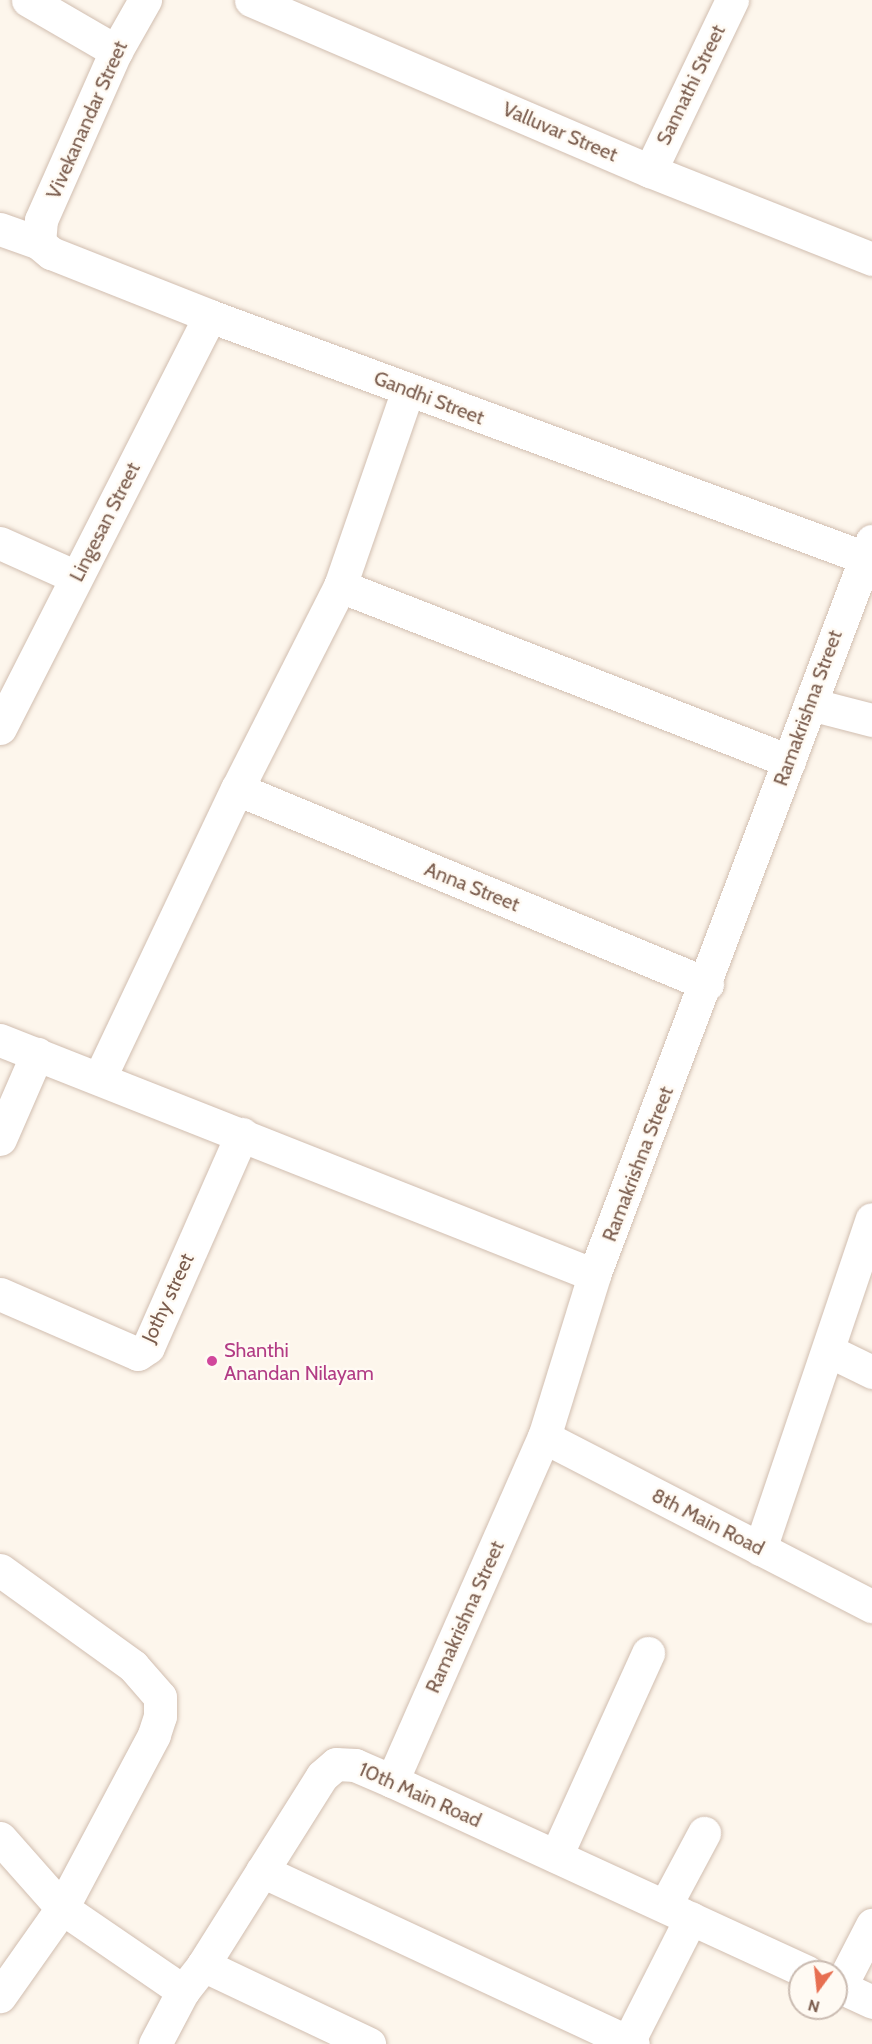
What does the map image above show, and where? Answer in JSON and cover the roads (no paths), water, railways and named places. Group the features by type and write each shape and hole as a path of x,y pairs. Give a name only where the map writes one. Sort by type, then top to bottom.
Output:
{"street":[{"path":"28,0 116,51"},
{"name":"Vivekanandar Street","path":"39,243 41,220 116,51 145,0"},
{"name":"Valluvar Street","path":"251,0 650,171 872,259"},
{"name":"Sannathi Street","path":"650,171 732,0"},
{"name":"Gandhi Street","path":"0,229 39,243 51,253 210,316 408,390 868,549"},
{"name":"Lingesan Street","path":"0,728 210,316"},
{"path":"100,1077 237,789 340,586 408,390"},
{"path":"0,543 76,577"},
{"name":"Ramakrishna Street","path":"392,1781 544,1437 594,1275 707,984 868,549"},
{"path":"340,586 789,761"},
{"path":"810,704 872,720"},
{"name":"Anna Street","path":"237,789 707,984"},
{"path":"0,1040 100,1077 594,1275"},
{"path":"0,1139 38,1054"},
{"name":"Jothy street","path":"0,1294 138,1354 148,1347 242,1134"},
{"path":"760,1549 872,1219"},
{"path":"829,1351 872,1372"},
{"name":"8th Main Road","path":"544,1437 872,1606"},
{"path":"0,1570 133,1666 160,1697 160,1716 154,1735 62,1908 0,1996"},
{"path":"556,1856 648,1653"},
{"name":"10th Main Road","path":"155,2044 183,1990 203,1965 322,1776 336,1764 355,1765 392,1781 788,1963"},
{"path":"262,1871 629,2043 678,1912 704,1833"},
{"path":"0,1838 62,1908 183,1990"},
{"path":"848,1968 872,1925"},
{"path":"203,1965 369,2044"},
{"path":"848,1991 872,2002"}],"place":[{"name":"Shanthi Anandan Nilayam","path":"212,1361"}]}
